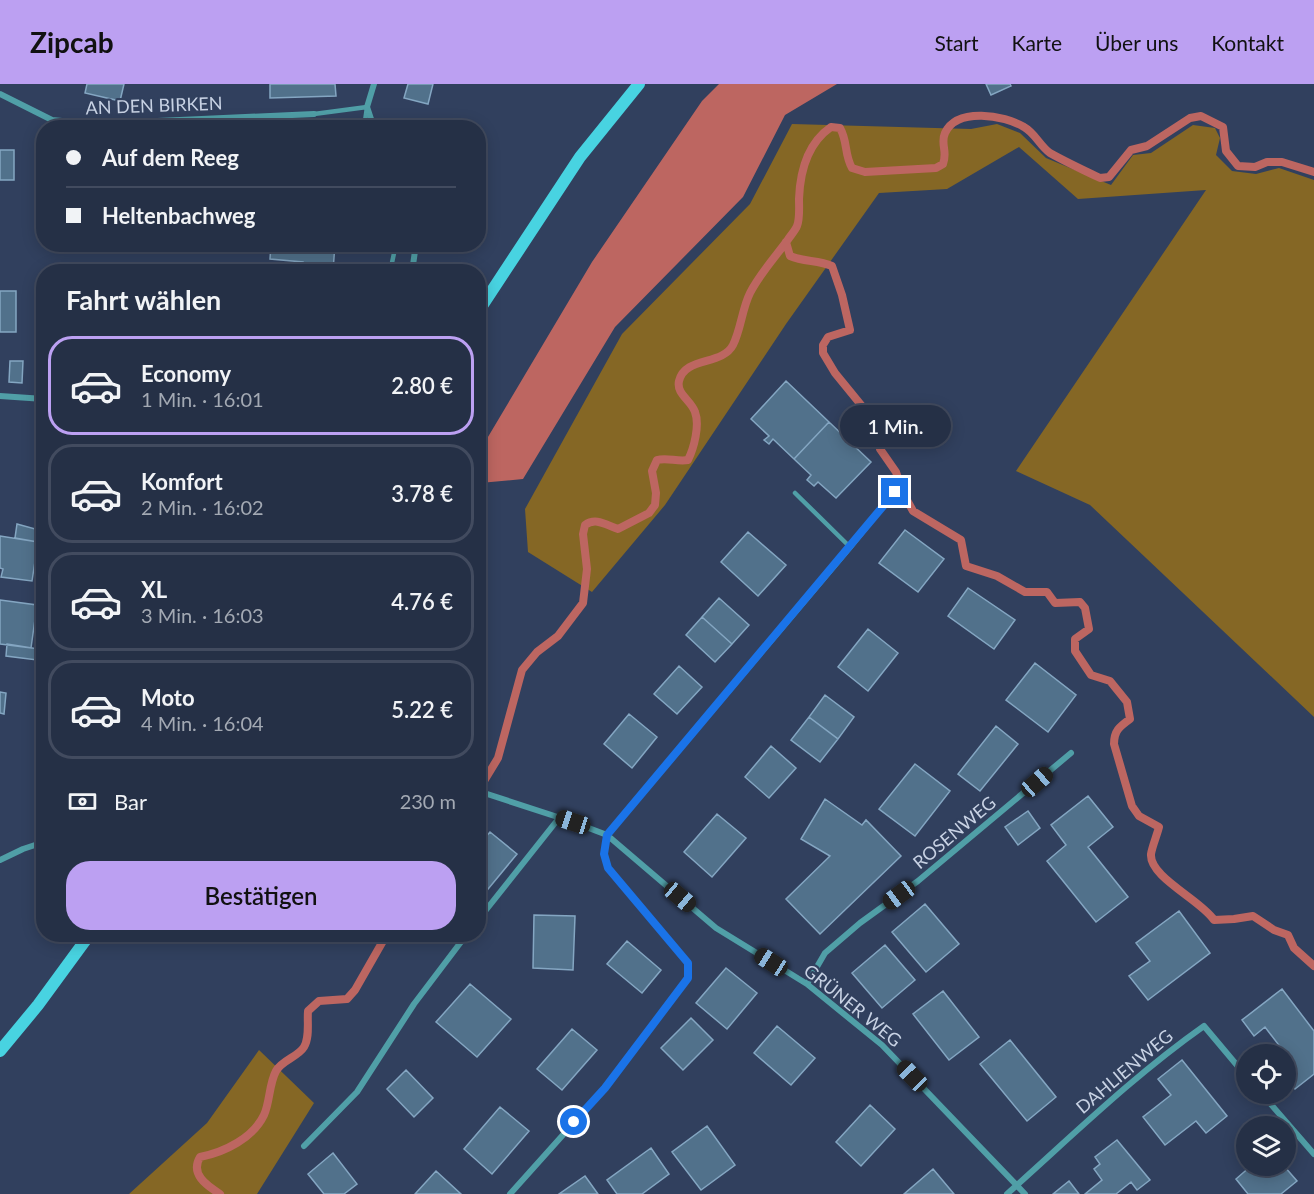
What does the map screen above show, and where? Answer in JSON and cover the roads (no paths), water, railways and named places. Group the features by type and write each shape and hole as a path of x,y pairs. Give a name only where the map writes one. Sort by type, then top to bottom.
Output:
{"main road":[{"path":"486,300 580,157 639,84"},
{"path":"0,1051 38,1005 84,942"}],"street":[{"path":"371,120 367,107 374,84"},
{"name":"AN DEN BIRKEN","path":"0,94 52,120"},
{"name":"AN DEN BIRKEN","path":"181,120 314,114"},
{"path":"0,396 36,398"},
{"path":"510,1194 605,1088 688,978 688,963 608,868 604,854 607,835 905,479"},
{"name":"ROSENWEG","path":"807,984 825,953 851,930 918,881 1071,753"},
{"name":"GRÜNER WEG","path":"486,793 607,835 716,927 807,984 882,1045 1024,1194"},
{"path":"486,910 559,818"},
{"path":"0,861 36,846"},
{"path":"304,1146 357,1092 414,1004 461,942"},
{"name":"DAHLIENWEG","path":"1017,1185 1166,1054 1204,1026 1236,1064"},
{"path":"1271,1104 1314,1154"},
{"path":"1006,1194 1017,1185"}],"lane":[{"path":"314,114 367,107 365,120"},
{"path":"795,493 850,547"}],"waterway":[{"path":"486,778 498,758 522,670 537,652 558,636 583,603 587,569 583,534 585,525 597,522 618,529 649,513 655,505 656,493 652,471 657,460 688,460 696,436 697,423 693,408 680,390 679,381 688,368 721,356 733,345 750,293 797,226 801,178 807,158 816,141 831,127 840,128 852,168 865,172 936,168 943,164 945,155 943,141 951,125 960,119 970,117 1005,119 1024,127 1050,153 1100,178 1109,177 1131,150 1147,146 1190,118 1201,116 1223,127 1226,151 1238,166 1255,167 1267,162 1282,162 1314,172"},
{"path":"786,242 790,256 832,266 850,330 828,337 823,345 823,353 835,373 866,411 878,434 880,449 896,472 903,493 913,511 961,540 966,566 997,576 1025,592 1047,592 1055,603 1080,602 1085,608 1089,629 1075,639 1075,651 1091,675 1110,681 1127,702 1130,719 1118,730 1114,744 1132,806 1139,816 1159,827 1151,854 1158,871 1214,920 1253,916 1274,930 1288,935 1294,948 1314,966"},
{"path":"220,1194 205,1183 198,1174 197,1163 200,1157 228,1148 253,1131 266,1110 276,1071 298,1053 306,1043 308,1011 319,1001 347,999 355,990 382,942"}]}
